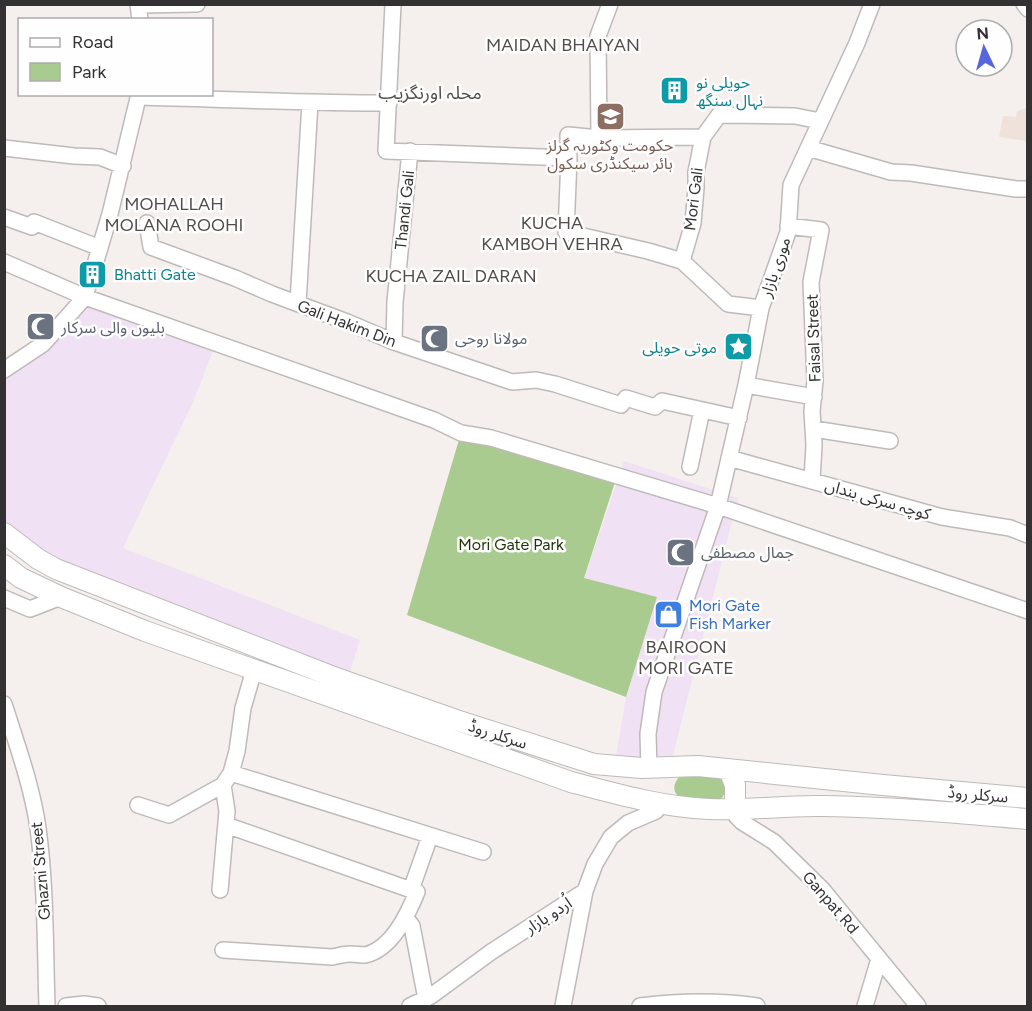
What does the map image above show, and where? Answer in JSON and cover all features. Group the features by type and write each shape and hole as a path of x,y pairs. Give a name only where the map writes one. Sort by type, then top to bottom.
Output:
{"main road":[{"name":"سرکلر روڈ","path":"4,533 38,559 56,569 339,679 573,758 608,766 698,766 1028,798"},
{"name":"سرکلر روڈ","path":"4,566 21,578 61,597 145,631 571,782 619,795 690,807 735,809 822,806 902,809 1028,819"},
{"path":"656,767 658,795 661,803"},
{"path":"729,770 735,786 735,809"}],"street":[{"path":"138,5 197,4"},
{"path":"393,4 386,151 569,158"},
{"path":"599,138 598,36 610,4"},
{"name":"موری بازار","path":"656,767 648,734 654,692 718,506 739,418 761,308 788,226 791,185 857,43 872,4"},
{"path":"1024,4 1028,9"},
{"path":"4,370 43,344 85,297 123,166 139,96 285,100 310,103 388,103"},
{"path":"298,303 310,103"},
{"path":"761,308 728,304 682,261 566,232 568,135 599,138 703,137 719,114 795,116 820,121"},
{"name":"Mori Gali","path":"682,261 693,223 696,172 703,137"},
{"path":"4,148 100,157 123,166"},
{"path":"808,148 891,172 1028,189"},
{"name":"Thandi Gali","path":"394,342 396,292 410,151"},
{"path":"4,217 32,227 34,222 100,248"},
{"name":"Gali Hakim Din","path":"147,223 151,247 394,342 512,382 536,380 621,405 626,398 655,407 662,401 739,418"},
{"name":"Faisal Street","path":"788,226 821,230 811,282 815,381 812,411 814,429 812,480"},
{"path":"4,262 85,297 423,416 461,433 491,438 718,506 1028,611"},
{"path":"746,385 814,397"},
{"path":"690,468 702,410"},
{"path":"814,429 890,441"},
{"name":"کوچہ سرکی بنداں","path":"729,459 942,517 1010,528 1028,535"},
{"path":"4,598 30,609 61,597"},
{"path":"220,890 227,811 227,779 237,751 243,708 254,670"},
{"name":"Ghazni Street","path":"4,704 21,757 38,826 43,882 47,1006"},
{"path":"138,805 169,815 227,779 483,852"},
{"name":"اُردو بازار","path":"410,1006 426,999 491,952 585,891 599,856 611,837 628,823 656,811 661,803"},
{"name":"Ganpat Rd","path":"735,809 737,817 742,822 774,842 808,874 918,1006"},
{"path":"223,950 332,957 348,954 365,955 381,946 395,933 406,918 417,892 226,825"},
{"path":"411,890 430,836"},
{"path":"563,1006 585,891"},
{"path":"406,918 412,926 426,999"},
{"path":"865,1006 879,959"},
{"path":"640,1006 732,1002 758,1006"},
{"path":"66,1006 84,1004 98,1006"}],"shaded area":[{"path":"1027,108 1027,141 999,137 1003,116 1016,117 1017,111"},
{"path":"85,297 216,343 194,400 123,548 360,640 349,675 53,557 5,521 4,376"},
{"path":"624,461 738,498 671,763 616,757 626,697 657,597 584,579"}],"green space":[{"name":"Mori Gate Park","path":"461,433 617,476 584,578 657,597 626,697 407,615"},
{"path":"681,775 715,776 724,783 723,796 717,802 681,799 674,788"}],"place":[{"name":"حویلی نو نہال سنگھ","path":"675,91"},
{"name":"حکومت وکٹوریہ گرلز ہائر سیکنڈری سکول","path":"610,117"},
{"name":"Bhatti Gate","path":"93,274"},
{"name":"بلیوں والی سرکار","path":"40,327"},
{"name":"مولانا روحی","path":"434,338"},
{"name":"موتی حویلی","path":"738,347"},
{"name":"جمال مصطفی","path":"680,552"},
{"name":"Mori Gate Fish Marker","path":"668,614"}],"district":[{"name":"MAIDAN BHAIYAN","path":"563,45"},
{"name":"محلہ اورنگزیب","path":"430,93"},
{"name":"MOHALLAH MOLANA ROOHI","path":"174,214"},
{"name":"KUCHA KAMBOH VEHRA","path":"552,233"},
{"name":"KUCHA ZAIL DARAN","path":"451,276"},
{"name":"BAIROON MORI GATE","path":"686,657"}]}
